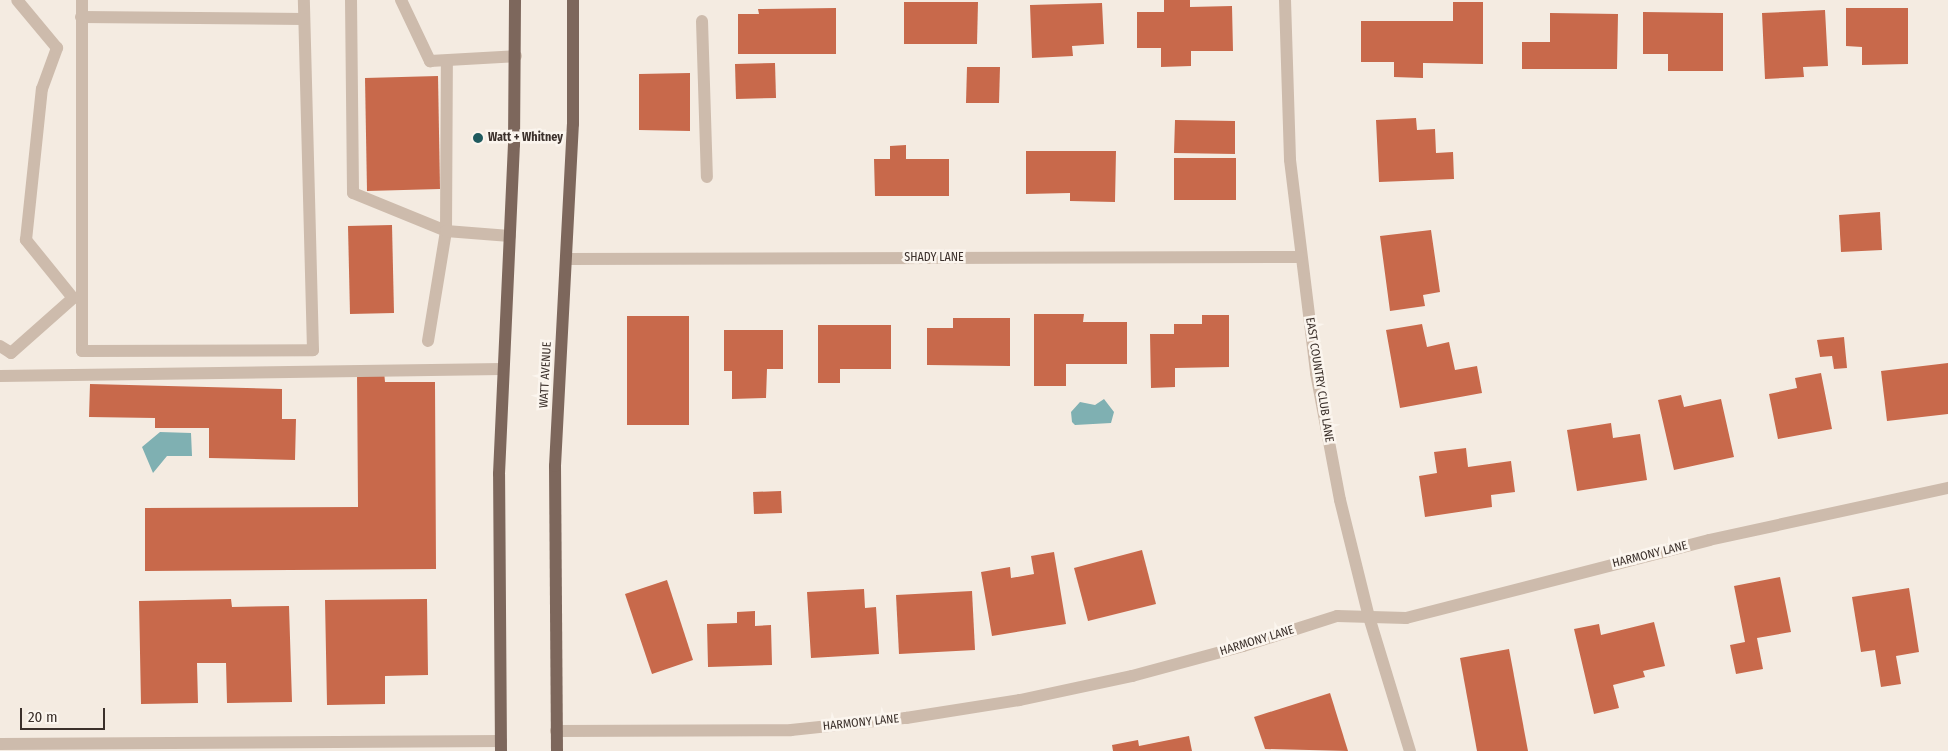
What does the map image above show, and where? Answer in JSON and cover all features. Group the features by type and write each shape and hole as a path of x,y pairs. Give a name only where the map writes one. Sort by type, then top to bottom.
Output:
{"main road":[{"path":"501,746 500,474 502,369 510,236 516,56 515,0"},
{"name":"WATT AVENUE","path":"557,751 555,466 574,124 573,0"}],"street":[{"path":"0,346 11,353 73,298 26,240 42,89 58,48 17,0"},
{"path":"82,0 82,351 313,350 304,0"},
{"path":"350,0 353,193 446,231 510,236"},
{"path":"401,0 430,61 516,56"},
{"name":"EAST COUNTRY CLUB LANE","path":"1285,0 1290,160 1300,257 1316,373 1340,500 1370,617 1410,751"},
{"path":"82,17 304,18"},
{"path":"702,21 706,177"},
{"path":"428,341 446,231 447,60"},
{"name":"SHADY LANE","path":"567,260 1300,257"},
{"path":"0,376 502,369"},
{"name":"HARMONY LANE","path":"556,731 791,730 906,718 1020,700 1132,676 1243,646 1337,616 1406,618 1709,540 1948,488"},
{"path":"0,744 501,746"}],"water":[{"path":"1104,399 1114,412 1111,423 1075,425 1072,422 1071,412 1080,402 1095,405"},
{"path":"160,432 191,433 192,456 167,456 153,473 142,447"}],"building":[{"path":"1164,0 1190,0 1190,7 1232,6 1233,51 1191,51 1191,66 1161,67 1161,48 1137,48 1137,12 1164,12"},
{"path":"904,2 978,2 977,44 904,44"},
{"path":"1453,2 1483,2 1483,64 1423,63 1423,78 1394,77 1394,62 1361,62 1361,21 1453,21"},
{"path":"1102,3 1104,44 1072,46 1073,56 1032,58 1030,5"},
{"path":"836,8 836,54 738,54 738,14 759,14 758,9"},
{"path":"1846,8 1908,8 1908,64 1862,65 1862,47 1846,46"},
{"path":"1825,10 1828,66 1803,67 1804,77 1765,79 1762,13"},
{"path":"1643,12 1723,13 1723,71 1668,71 1668,54 1643,54"},
{"path":"1550,13 1618,14 1617,69 1522,69 1522,42 1550,42"},
{"path":"775,63 776,98 736,99 735,64"},
{"path":"967,67 1000,67 999,103 966,103"},
{"path":"690,73 690,131 639,130 639,74"},
{"path":"438,76 440,189 367,191 365,78"},
{"path":"1416,118 1417,130 1435,129 1436,153 1453,152 1454,179 1379,182 1376,120"},
{"path":"1175,120 1235,121 1235,154 1174,153"},
{"path":"906,145 906,159 949,159 949,196 875,196 874,159 890,159 890,146"},
{"path":"1026,151 1116,151 1115,202 1070,201 1070,193 1026,194"},
{"path":"1174,158 1236,158 1236,200 1174,200"},
{"path":"1880,212 1882,250 1841,252 1839,215"},
{"path":"392,225 394,313 350,314 348,226"},
{"path":"1431,230 1440,292 1423,295 1425,306 1390,311 1380,236"},
{"path":"1034,314 1084,314 1083,322 1127,322 1127,364 1066,364 1066,386 1034,386"},
{"path":"1202,315 1229,315 1229,367 1175,368 1175,387 1151,388 1150,334 1174,334 1174,324 1202,324"},
{"path":"627,316 689,316 689,425 627,425"},
{"path":"953,318 1010,318 1010,366 927,365 927,328 953,328"},
{"path":"1422,324 1427,347 1449,342 1455,370 1477,366 1482,393 1400,408 1386,330"},
{"path":"818,325 891,325 891,369 840,369 840,383 818,383"},
{"path":"724,330 783,330 783,369 767,369 766,398 732,399 732,371 724,371"},
{"path":"1844,337 1847,368 1834,369 1832,356 1820,357 1817,340"},
{"path":"1948,363 1948,414 1887,421 1881,371"},
{"path":"384,371 385,382 435,382 436,569 145,571 145,508 358,507 357,372"},
{"path":"1821,373 1832,429 1778,439 1769,394 1797,388 1795,378"},
{"path":"90,384 282,389 282,419 296,419 295,460 209,458 209,428 155,428 155,418 89,417"},
{"path":"1681,395 1684,407 1721,399 1734,457 1674,470 1658,400"},
{"path":"1611,423 1613,438 1640,434 1647,480 1577,491 1567,430"},
{"path":"1466,448 1468,467 1511,461 1515,492 1491,495 1492,507 1425,517 1419,476 1437,473 1434,452"},
{"path":"781,491 782,513 754,514 753,492"},
{"path":"1142,550 1156,604 1088,621 1074,568"},
{"path":"1054,552 1066,624 992,636 981,572 1010,567 1011,578 1034,574 1031,556"},
{"path":"1780,577 1791,632 1757,638 1763,669 1736,674 1730,645 1745,642 1734,586"},
{"path":"667,580 693,660 652,674 625,594"},
{"path":"1909,588 1919,652 1896,656 1901,684 1881,687 1875,650 1861,652 1852,597"},
{"path":"864,589 865,608 876,607 879,654 811,658 807,592"},
{"path":"972,591 975,650 899,654 896,595"},
{"path":"231,599 232,607 289,606 292,702 227,703 226,663 197,663 198,703 141,704 139,601"},
{"path":"427,599 428,675 385,676 385,704 327,705 325,600"},
{"path":"755,611 755,626 771,625 772,665 708,667 707,624 737,623 737,612"},
{"path":"1654,622 1665,666 1643,671 1645,677 1613,685 1619,708 1594,714 1574,629 1599,624 1601,635"},
{"path":"1509,649 1528,751 1477,751 1460,658"},
{"path":"1330,693 1348,751 1265,749 1254,717"},
{"path":"1189,736 1192,751 1113,751 1112,745 1138,740 1139,746"}],"place":[{"name":"Watt + Whitney","path":"478,138"}]}
